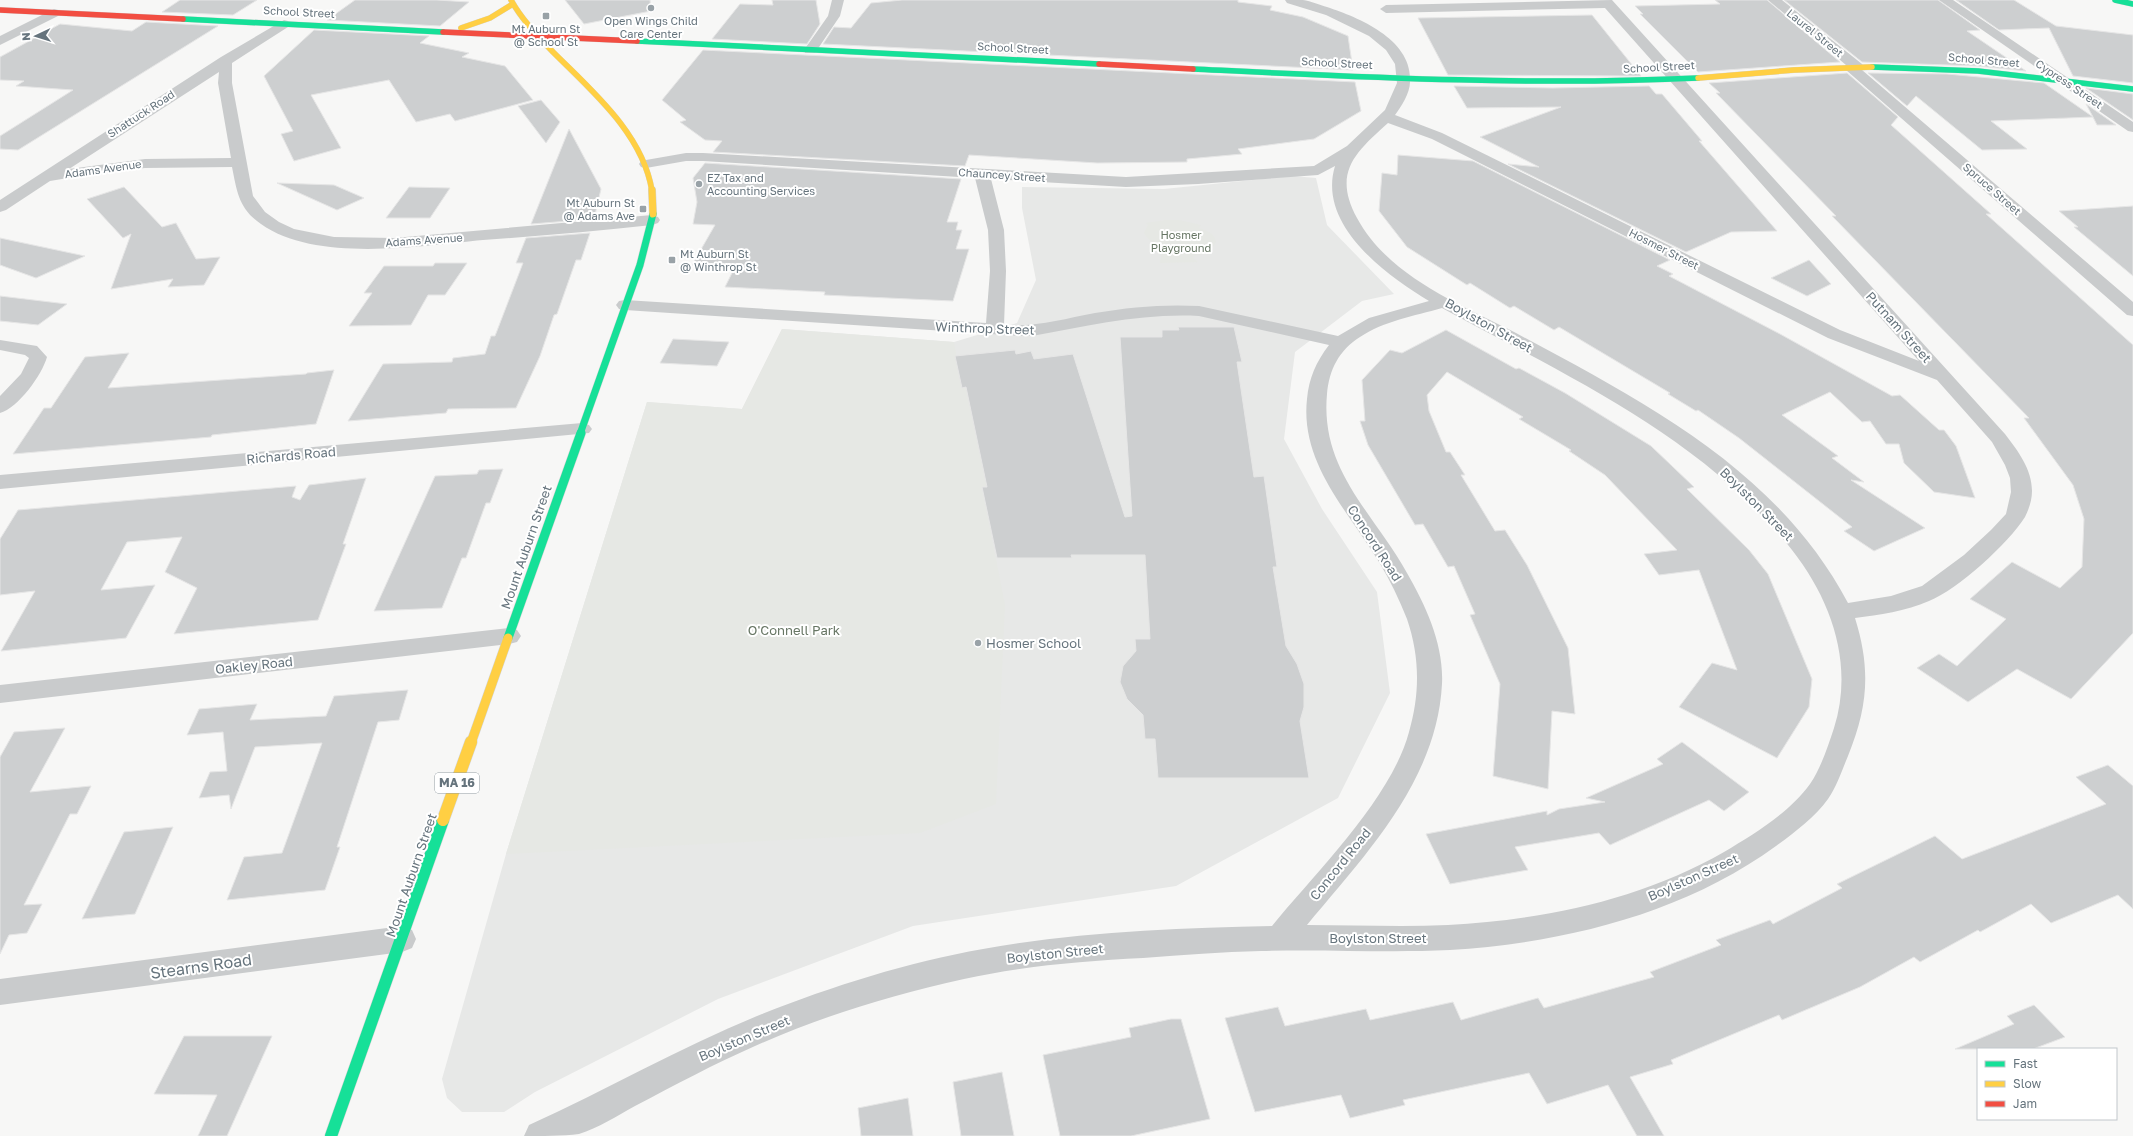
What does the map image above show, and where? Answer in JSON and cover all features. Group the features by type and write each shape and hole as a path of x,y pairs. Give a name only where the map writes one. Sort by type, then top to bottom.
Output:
{"street":[{"path":"810,50 834,16 838,0"},
{"path":"1291,0 1343,16 1366,18 1385,4 1606,2"},
{"name":"Laurel Street","path":"1774,0 1854,67"},
{"name":"Cypress Street","path":"1945,0 2133,128"},
{"path":"2115,0 2133,4"},
{"path":"461,28 490,18 512,2"},
{"name":"Mount Auburn Street","path":"331,1136 582,429 647,241 652,220 654,188 646,164 632,139 538,36 512,2"},
{"name":"Putnam Street","path":"1606,2 1999,439 2013,459 2020,477 2023,497 2015,516 2000,534 1943,584 1922,596 1898,603 1841,612"},
{"name":"School Street","path":"0,10 1404,79 1529,82 1676,79 1854,67 1944,69 2064,80 2133,89"},
{"path":"0,41 54,13"},
{"path":"1366,18 1373,32 1393,51 1398,60 1404,79"},
{"name":"Shattuck Road","path":"0,206 284,24"},
{"name":"School Street","path":"429,30 461,28 505,30 538,36"},
{"name":"Adams Avenue","path":"226,60 225,83 245,196 251,208 277,228 296,235 317,239 368,243 399,242 652,220"},
{"name":"Spruce Street","path":"1854,67 2133,311"},
{"name":"Boylston Street","path":"540,1136 588,1115 701,1056 755,1031 814,1009 939,971 1045,951 1279,938 1436,938 1572,922 1629,905 1725,865 1764,842 1794,817 1818,792 1845,733 1852,706 1854,678 1850,644 1841,612 1823,579 1801,548 1776,518 1714,462 1678,434 1619,396 1445,302 1393,270 1375,254 1350,222 1342,198 1340,179 1342,167 1353,148 1386,117 1400,98 1404,79"},
{"name":"Hosmer Street","path":"1386,117 1437,136 1834,334 1944,377"},
{"name":"Chauncey Street","path":"646,164 686,157 1126,182 1198,179 1318,170 1353,148"},
{"name":"Adams Avenue","path":"41,180 67,174 134,164 203,162 238,163"},
{"path":"982,174 992,211 998,243 998,298 995,330"},
{"name":"Concord Road","path":"1279,938 1369,830 1400,786 1417,749 1427,714 1430,682 1427,649 1416,616 1404,588 1389,560 1330,472 1319,447 1314,423 1316,395 1326,362 1341,342 1356,331 1379,321 1445,302"},
{"name":"Winthrop Street","path":"625,305 995,330 1032,331 1138,312 1182,310 1199,311 1341,342"},
{"path":"0,345 31,350 38,357 36,367 29,377 0,407"},
{"name":"Richards Road","path":"0,482 582,429"},
{"name":"Oakley Road","path":"0,694 509,636"},
{"name":"Stearns Road","path":"0,992 402,939"}],"shaded area":[{"name":"Hosmer School","path":"1292,176 1316,178 1327,225 1394,294 1362,301 1295,352 1284,439 1322,509 1377,592 1390,693 1338,798 1176,886 913,926 718,999 535,1092 504,1112 462,1112 447,1098 442,1079 506,854 647,402 742,409 782,329 954,342 1017,323 1036,280 1022,208 1022,187 1164,189"}],"green space":[{"name":"Hosmer Playground","path":"1165,220 1179,220 1201,225 1199,228 1214,236 1216,242 1209,250 1193,257 1198,262 1160,263 1162,252 1144,233 1148,225 1146,223"},
{"name":"O'Connell Park","path":"782,329 954,342 962,388 977,387 967,394 986,481 994,486 982,487 1005,605 996,804 920,833 506,854 647,402 742,409"}],"building":[{"path":"180,0 257,0 233,15 162,12"},
{"path":"355,0 437,0 469,2 440,26 327,20"},
{"path":"565,0 650,0 651,11 584,24"},
{"path":"772,0 816,0 820,24 807,44 712,39 740,4 773,5"},
{"path":"902,0 1238,0 1238,2 1272,6 1270,10 1303,17 1348,36 1353,70 823,44 834,27 851,28 871,3"},
{"path":"1715,0 1767,0 1840,62 1698,72 1640,14 1643,14 1635,6 1720,4"},
{"path":"1784,0 1938,0 1980,30 1967,31 2026,71 1978,66 1862,62"},
{"path":"1956,0 2014,0 2056,26 2133,35 2133,83 2073,76 2049,28 1999,30"},
{"path":"1592,15 1641,76 1448,75 1418,18"},
{"path":"146,22 218,26 18,150 0,149 0,136 73,90 16,86 24,81 0,80 0,57 60,24 132,31"},
{"path":"314,30 429,36 420,43 469,53 462,57 505,66 533,100 455,121 450,114 416,122 389,80 311,95 341,148 294,161 281,134 293,131 264,76"},
{"path":"703,50 1355,82 1361,111 1314,139 1238,149 1242,154 1187,159 1187,162 1097,163 969,155 965,166 713,152 722,141 705,140 680,122 686,120 662,100"},
{"path":"1847,73 1898,117 1891,125 1991,214 1986,214 2133,345 2133,633 2071,699 2017,669 1968,702 1917,668 1939,654 1957,666 2006,619 1970,599 2012,562 2060,588 2082,567 2084,519 2073,485 2024,418 2029,418 1832,216 1836,216 1716,93 1720,93 1709,83"},
{"path":"1868,73 1947,74 2044,83 2093,117 1991,121 2027,149 1982,150 1916,96 1907,106"},
{"path":"1454,86 1553,88 1649,86 1656,94 1662,94 1702,141 1699,141 1777,231 1731,232 1686,252 1508,164 1539,167 1480,137 1561,107 1467,108"},
{"path":"2086,88 2133,94 2133,120"},
{"path":"541,100 560,122 546,143 518,106"},
{"path":"2086,104 2116,125 2097,125"},
{"path":"569,129 601,189 594,219 531,224"},
{"path":"1398,155 1473,161 1670,260 1657,266 1673,274 1669,276 1780,334 1892,396 1900,395 1939,430 1944,430 1956,446 1975,498 1934,492 1904,463 1899,444 1886,444 1870,421 1862,422 1830,392 1782,415 1838,456 1832,458 1864,482 1851,480 1925,528 1874,551 1844,531 1852,527 1739,438 1698,410 1696,411 1668,394 1670,393 1559,327 1554,330 1514,306 1510,308 1470,283 1467,285 1407,247 1379,211 1382,173 1397,175"},
{"path":"705,163 961,179 947,222 958,222 956,230 962,230 956,249 969,249 953,301 824,295 825,292 725,287 735,267 692,265 715,225 693,224 697,202 693,178"},
{"path":"277,183 334,185 364,198 337,210"},
{"path":"124,187 162,227 176,223 196,259 220,257 204,285 168,287 173,279 111,289 131,234 123,238 87,199"},
{"path":"409,187 450,188 430,218 386,218"},
{"path":"2133,206 2133,276 2074,227 2078,227 2059,211"},
{"path":"590,233 581,260 576,260 557,314 554,315 540,356 516,408 448,409 446,413 348,421 383,364 452,362 453,358 485,354 491,336 495,336 523,263 516,263 526,238"},
{"path":"0,238 85,256 36,278 0,265"},
{"path":"1809,260 1831,284 1807,296 1771,278"},
{"path":"435,263 467,263 445,295 428,295 411,325 349,326 372,293 364,293 384,266 433,266"},
{"path":"0,296 67,304 38,325 0,321"},
{"path":"1178,327 1234,327 1242,362 1237,362 1254,477 1264,476 1277,567 1273,567 1286,646 1297,664 1304,684 1304,707 1300,721 1309,778 1158,778 1155,739 1145,739 1143,715 1127,699 1120,682 1123,666 1136,651 1135,639 1150,639 1145,555 1071,555 1072,558 997,558 982,487 987,487 966,387 962,388 955,356 1015,350 1016,354 1031,351 1034,359 1073,354 1125,517 1132,516 1120,337 1162,337 1162,330 1179,330"},
{"path":"1446,330 1516,369 1519,368 1565,393 1651,446 1694,487 1687,489 1749,550 1768,574 1812,679 1809,707 1777,758 1679,707 1712,663 1737,670 1699,570 1659,575 1644,554 1677,550 1605,475 1569,451 1571,450 1519,419 1523,417 1447,372 1427,395 1429,411 1446,452 1450,452 1465,475 1461,475 1495,531 1505,530 1527,565 1568,648 1575,714 1552,711 1548,789 1493,776 1500,684 1470,615 1475,614 1454,566 1448,567 1423,524 1415,525 1368,445 1360,421 1365,421 1362,380 1390,350 1402,353"},
{"path":"673,339 729,342 717,366 660,363"},
{"path":"129,353 108,388 306,374 334,370 316,424 212,435 211,437 13,454 44,408 51,408 85,357"},
{"path":"503,469 490,503 486,503 466,558 462,558 442,608 374,611 435,476 477,474 479,470"},
{"path":"366,478 343,544 346,544 318,620 174,634 197,588 165,572 182,537 127,542 101,590 155,585 126,638 1,651 35,591 0,595 0,539 18,510 296,486 292,497 300,500 309,485"},
{"path":"408,690 399,720 378,722 337,847 340,847 325,890 227,900 244,857 282,853 322,743 255,747 231,809 229,795 199,798 210,772 227,771 223,732 187,735 199,709 257,704 250,720 326,716 334,696"},
{"path":"65,728 30,792 91,786 77,814 70,814 24,905 42,904 27,933 9,935 0,954 0,757 14,732"},
{"path":"1682,742 1749,792 1724,811 1709,800 1610,845 1599,833 1515,847 1528,870 1450,884 1426,834 1547,811 1547,815 1559,809 1605,802 1586,798 1663,764 1657,759"},
{"path":"2108,765 2133,786 2133,909 2118,895 2051,923 2031,904 1980,932 1978,930 1920,962 1914,957 1860,987 1782,1020 1779,1015 1671,1060 1673,1064 1630,1077 1664,1136 1637,1136 1608,1085 1547,1104 1529,1073 1403,1100 1405,1105 1350,1118 1341,1095 1255,1112 1225,1018 1278,1007 1285,1026 1366,1009 1370,1020 1453,1002 1461,1020 1538,998 1544,1008 1654,977 1650,972 1721,945 1716,940 1770,920 1773,924 1842,888 1837,884 1935,836 1962,859 2106,804 2076,777"},
{"path":"173,827 135,914 82,919 124,832"},
{"path":"2034,1005 2065,1037 2036,1048 1955,1049 2014,1024 2007,1016"},
{"path":"1171,1019 1181,1019 1210,1119 1131,1136 1060,1136 1043,1055 1131,1037 1129,1028"},
{"path":"184,1036 272,1036 227,1136 198,1136 217,1095 154,1094"},
{"path":"1002,1072 1014,1136 961,1136 953,1082"},
{"path":"908,1098 913,1136 861,1136 858,1108"}],"traffic: fast":[{"path":"2115,0 2133,4"},
{"path":"183,19 443,32"},
{"path":"637,41 1099,64"},
{"path":"1872,67 1978,71 2133,89"},
{"path":"1193,69 1446,81 1572,82 1698,78"},
{"path":"508,638 640,265 653,214"},
{"path":"331,1136 443,820"}],"traffic: slow":[{"path":"511,0 528,25 602,102 619,122 634,144 646,166 652,190 653,214"},
{"path":"461,28 490,18 513,4"},
{"path":"1698,78 1794,70 1872,67"},
{"path":"443,820 508,638"}],"traffic: jam":[{"path":"0,10 183,19"},
{"path":"443,32 637,41"},
{"path":"1099,64 1193,69"}],"place":[{"name":"Open Wings Child Care Center","path":"651,8"},
{"name":"Mt Auburn St @ School St","path":"546,16"},
{"name":"EZ Tax and Accounting Services","path":"699,184"},
{"name":"Mt Auburn St @ Adams Ave","path":"643,209"},
{"name":"Mt Auburn St @ Winthrop St","path":"672,260"},
{"name":"Hosmer School","path":"978,643"}]}
